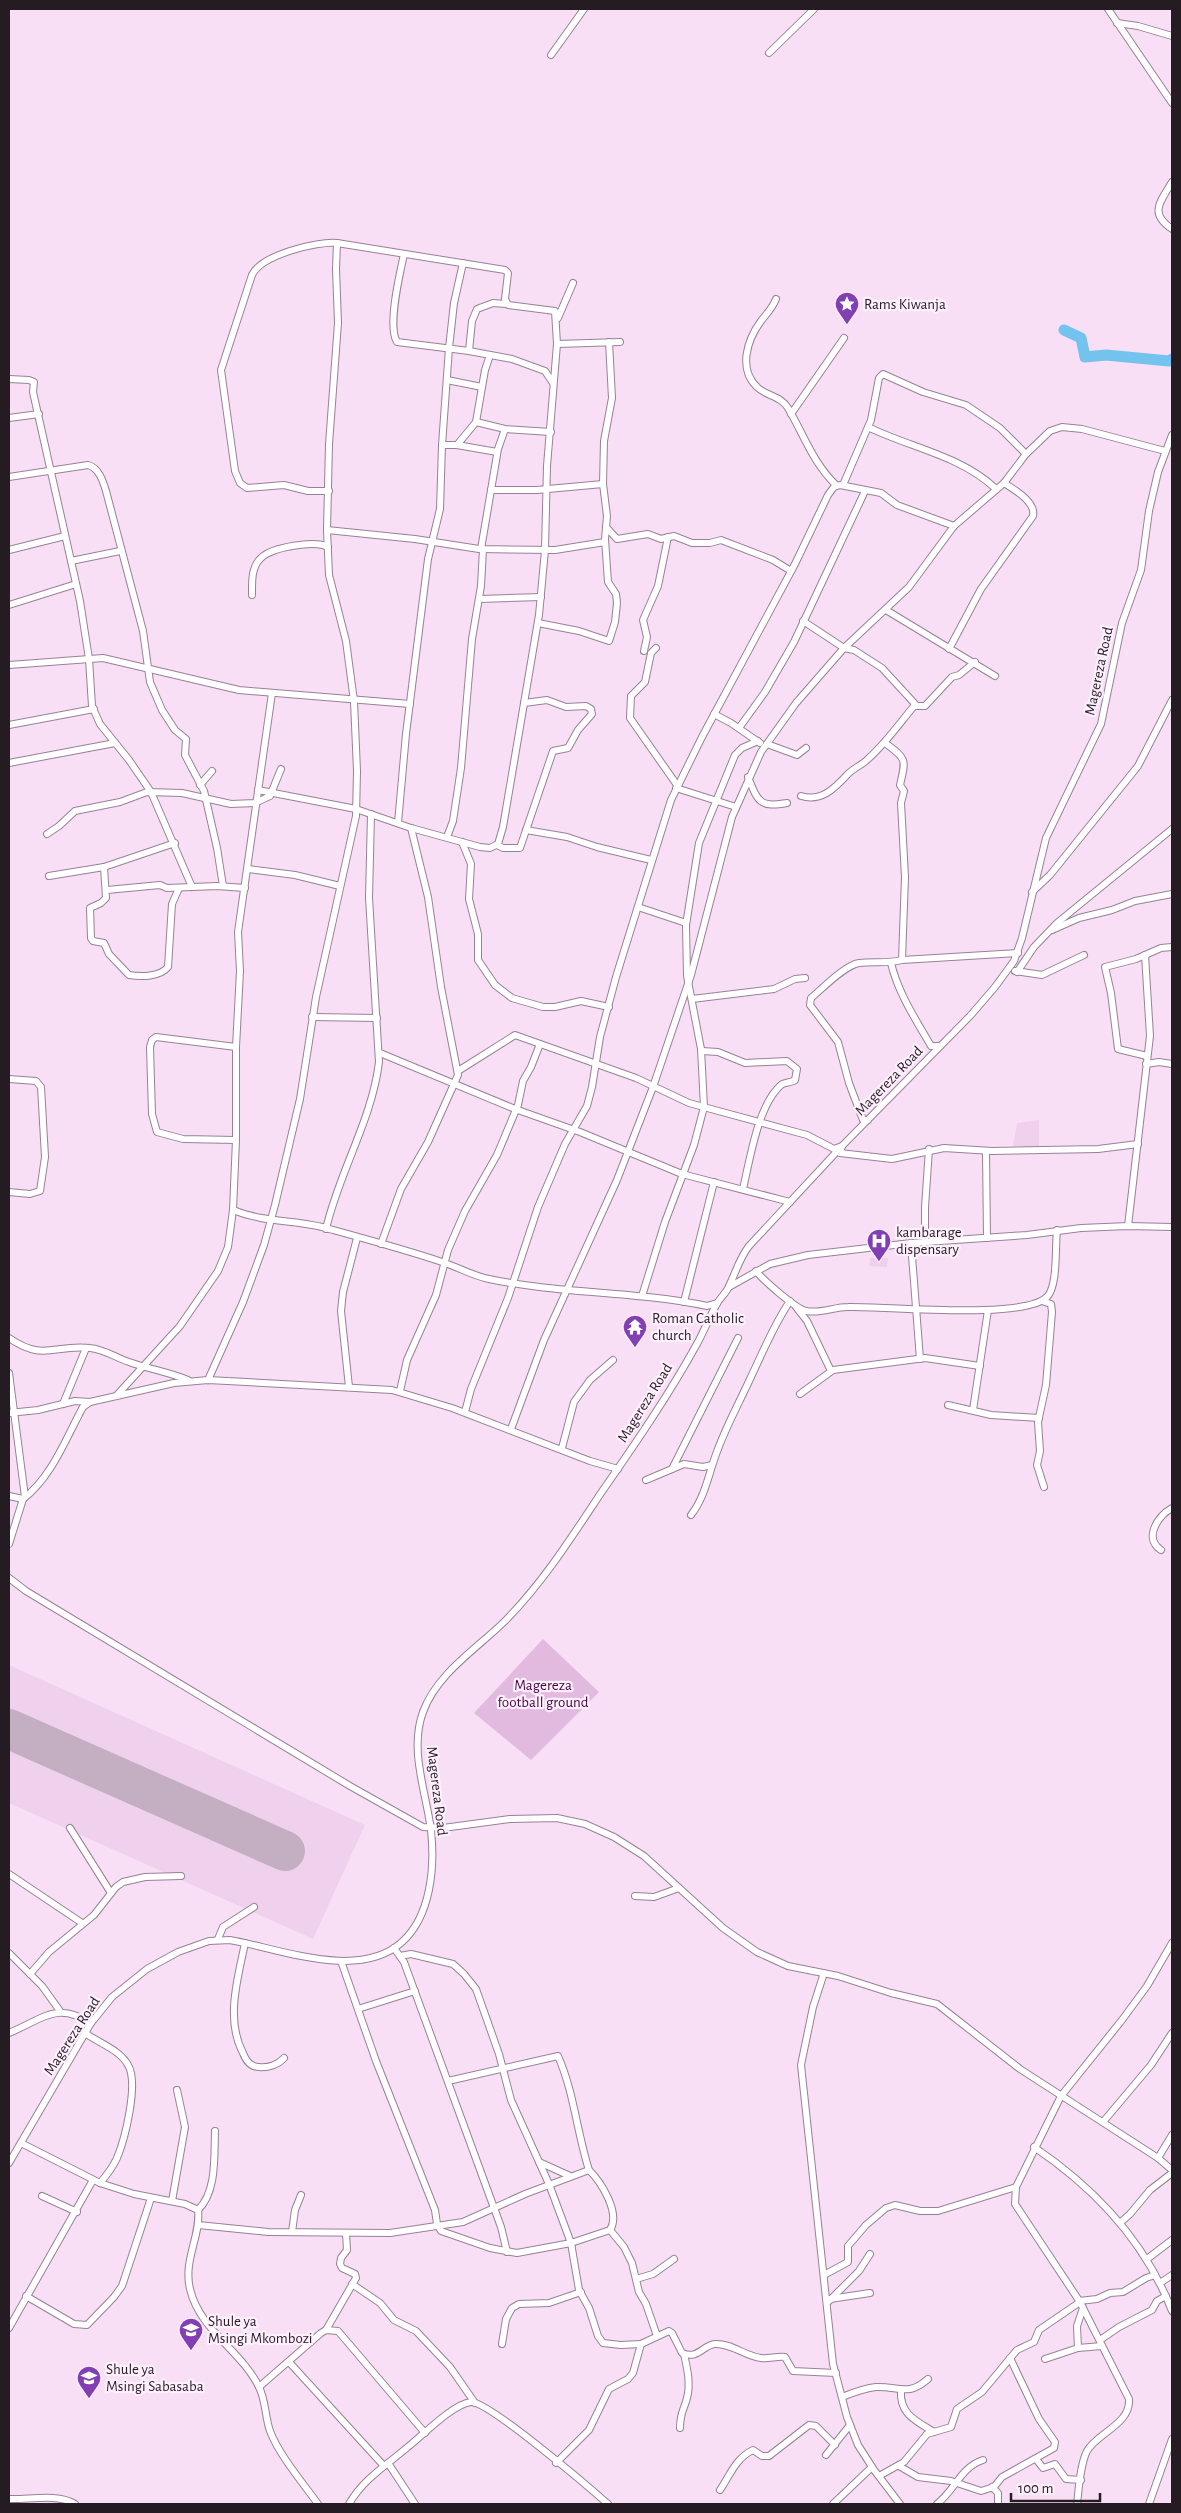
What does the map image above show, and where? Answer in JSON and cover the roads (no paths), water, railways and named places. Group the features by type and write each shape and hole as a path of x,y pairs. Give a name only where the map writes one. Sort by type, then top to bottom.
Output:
{"street":[{"path":"551,55 584,9"},
{"path":"769,53 814,9"},
{"path":"1108,9 1172,103"},
{"path":"1117,23 1138,26 1172,36"},
{"path":"1172,182 1159,205 1158,211 1160,218 1172,229"},
{"path":"328,491 308,491 284,484 251,488 240,484 234,466 220,373 252,275 257,268 304,246 325,242 337,243 507,271 506,304"},
{"path":"208,1380 243,1302 271,1220 300,1099 312,1017 356,809 357,770 354,701 346,641 329,575 327,530 329,444 338,323 337,243"},
{"path":"404,254 397,290 394,331 396,340 401,344 449,348 512,359 545,371 554,384"},
{"path":"398,823 410,704 432,542 440,509 442,445 449,348 454,303 463,263"},
{"path":"557,322 573,283"},
{"path":"776,299 772,310 760,323 750,343 746,359 747,374 761,391 782,401 791,414 811,454 823,471 840,485 881,494 897,505 954,526"},
{"path":"469,351 472,321 477,309 493,303 554,310 556,312 557,344 552,432 548,459 546,550 541,598 503,827 497,845"},
{"path":"791,414 844,338"},
{"path":"538,624 565,628 610,641 617,600 608,582 603,484 605,428 612,398 609,342"},
{"path":"557,344 620,342"},
{"path":"457,445 476,422 490,355"},
{"path":"465,1412 471,1389 501,1319 538,1207 565,1144 574,1130 590,1096 609,1007 651,860 677,787 714,714 791,572 828,495 840,485 868,427 878,378 886,374 922,392 966,405 1000,428 1026,454"},
{"path":"9,379 33,381 33,392 76,584 89,659 90,692 94,709 100,724 151,792 192,887"},
{"path":"447,380 482,387"},
{"path":"9,418 39,414"},
{"path":"476,422 504,429 552,432"},
{"path":"868,427 954,461 980,476 995,488"},
{"path":"511,1429 541,1348 627,1153 653,1087 689,982 736,807 748,777 766,745 796,703 844,648 886,610 912,583 954,526 995,488 1004,483 1026,454 1050,431 1062,427 1082,429 1165,451"},
{"path":"447,837 453,821 459,783 472,639 479,599 482,549 497,452 504,429"},
{"name":"Magereza Road","path":"9,2163 91,2023 112,1997 147,1970 178,1952 218,1940 245,1943 290,1953 341,1961 364,1960 381,1956 394,1948 412,1931 426,1901 432,1862 431,1829 418,1756 420,1724 428,1701 448,1674 506,1620 562,1554 618,1470 698,1342 717,1303 729,1287 743,1254 842,1146 986,998 1009,969 1018,953 1031,893 1046,838 1101,724 1122,623 1141,570 1149,511 1165,451 1172,435"},
{"path":"442,445 457,445 497,452"},
{"path":"9,478 88,465 95,469 106,491 142,631 147,669 160,708 175,730 186,738 185,755 205,798 217,848 222,886"},
{"path":"949,648 981,589 1033,516 1034,510 1030,504 1004,483"},
{"path":"491,490 548,490 603,484"},
{"path":"739,728 765,692 794,642 865,491"},
{"path":"606,527 617,539 648,534 659,538 674,536 695,543 724,541 773,560 791,572"},
{"path":"327,530 482,549 555,550 605,542"},
{"path":"9,550 65,536"},
{"path":"644,651 648,638 643,620 658,586 668,537"},
{"path":"252,595 253,572 261,557 278,550 311,544 319,543 328,547"},
{"path":"71,561 120,551"},
{"path":"9,605 76,584"},
{"path":"479,599 541,598"},
{"path":"886,610 995,676"},
{"path":"803,621 844,648 854,650 882,668 916,705 925,706 952,677 960,675 974,662"},
{"path":"656,648 651,655 645,682 630,698 629,715 677,787 736,807"},
{"path":"9,665 89,659 110,660 229,689 354,701 410,704"},
{"path":"117,1395 180,1326 218,1271 228,1247 233,1210 236,1140 236,1048 240,976 238,932 272,693"},
{"path":"258,790 356,809 411,828 484,847 497,845 503,848 520,848 553,751 568,748 578,730 592,712 586,706 566,707 547,700 524,703"},
{"path":"1031,893 1050,875 1138,766 1172,700"},
{"path":"801,796 814,798 832,790 885,743 916,705"},
{"path":"9,725 94,709"},
{"path":"714,714 766,745 797,755 806,748"},
{"path":"642,1296 682,1174 694,1145 704,1107 702,1050 689,982 686,922 697,850 715,800 738,750 758,741"},
{"path":"9,762 115,743"},
{"path":"885,743 902,755 904,761 900,785 904,791 901,803 905,894 902,960"},
{"path":"47,834 77,810 120,802 151,792 182,793 232,804 255,803 267,798 271,793 281,769"},
{"path":"200,785 212,771"},
{"path":"748,777 761,803 770,805 787,803"},
{"path":"326,1228 375,1086 380,1053 369,898 372,814"},
{"path":"381,1244 401,1189 428,1142 455,1083 458,1072 442,993 428,897 411,828"},
{"path":"1017,972 1034,947 1048,932 1172,829"},
{"path":"526,830 567,837 597,847 651,860"},
{"path":"462,842 471,864 469,899 478,934 478,960 496,985 512,998 543,1007 555,1007 581,1001 609,1007"},
{"path":"50,876 104,866 174,843"},
{"path":"104,866 107,890 104,901 90,908 91,938 93,941 104,943 109,954 126,974 138,976 162,973 168,966 172,904 178,888"},
{"path":"248,869 295,875 340,886"},
{"path":"107,890 160,885 166,888 222,886 245,888"},
{"path":"1048,932 1079,918 1112,910 1135,901 1172,894"},
{"path":"638,907 686,922"},
{"path":"1147,1056 1118,1049 1111,993 1105,968 1161,948 1172,947"},
{"path":"868,1120 863,1120 851,1089 838,1042 815,1012 810,1002 817,993 853,965 1018,953"},
{"path":"1009,969 1017,972 1042,975 1084,955"},
{"path":"1128,1226 1150,1024 1145,955"},
{"path":"890,963 896,982 931,1046 940,1046"},
{"path":"692,999 774,989 796,979 805,978"},
{"path":"312,1017 377,1018"},
{"path":"458,1072 498,1047 512,1035 596,1063 704,1107 810,1136 834,1149 842,1146"},
{"path":"236,1048 156,1037 152,1040 150,1047 152,1114 157,1132 183,1139 236,1140"},
{"path":"400,1391 407,1360 432,1306 444,1263 465,1211 494,1161 515,1109 523,1081 540,1044"},
{"path":"702,1050 718,1052 746,1063 761,1064 783,1060 795,1066 797,1072 795,1080 780,1086 770,1097 759,1122 743,1189"},
{"path":"380,1053 515,1109 574,1130 682,1174 790,1202"},
{"path":"1146,1064 1158,1062 1172,1064"},
{"path":"9,1079 36,1081 41,1087 45,1157 41,1188 38,1192 9,1192"},
{"path":"842,1146 840,1153 846,1155 892,1159 929,1149 950,1148 986,1151 1098,1149 1138,1144"},
{"path":"925,1241 925,1199 929,1149"},
{"path":"986,1151 986,1238"},
{"path":"684,1302 714,1182"},
{"path":"233,1210 271,1220 286,1220 326,1228 444,1263 487,1279 642,1296 707,1306 717,1303"},
{"path":"729,1287 756,1271 783,1260 808,1255 925,1241 986,1238 1057,1230 1128,1226 1172,1227"},
{"path":"792,1303 810,1311 848,1307 988,1310 1027,1306 1042,1301 1053,1287 1057,1230"},
{"path":"349,1387 341,1311 343,1292 357,1238"},
{"path":"911,1243 920,1359"},
{"path":"756,1271 792,1303 807,1321 831,1371"},
{"path":"1042,1301 1052,1305 1052,1323 1044,1394 1039,1418 1040,1451 1037,1465 1044,1487"},
{"path":"691,1515 701,1502 727,1423 751,1378 769,1335 792,1303"},
{"path":"973,1410 988,1310"},
{"path":"9,1338 24,1348 37,1352 86,1348 100,1350 189,1381"},
{"path":"672,1469 738,1338"},
{"path":"63,1404 86,1348"},
{"path":"800,1394 831,1371 920,1359 939,1359 980,1366"},
{"path":"562,1448 574,1402 590,1380 613,1360"},
{"path":"9,1373 11,1412 24,1498"},
{"path":"11,1412 38,1410 79,1401 90,1402 189,1381 208,1380 400,1391 465,1412 562,1448 590,1461 618,1470"},
{"path":"9,1544 24,1498 51,1467 83,1407 90,1402"},
{"path":"948,1405 996,1416 1039,1418"},
{"path":"646,1480 684,1464 703,1467 712,1465"},
{"path":"9,1496 24,1498"},
{"path":"1161,1550 1154,1542 1154,1529 1159,1518 1172,1508"},
{"path":"9,1578 26,1591 408,1820 431,1829 536,1817 566,1819 585,1824 629,1845 723,1928 757,1952 788,1966 824,1973 936,2004 1020,2069 1158,2158 1172,2171 1150,2190 1121,2222"},
{"path":"70,1828 111,1893"},
{"path":"9,1874 82,1923"},
{"path":"30,1974 42,1959 82,1923 100,1910 116,1886 131,1879 181,1876"},
{"path":"635,1896 654,1897 679,1888"},
{"path":"218,1940 223,1927 254,1908"},
{"path":"245,1943 234,2017 237,2040 248,2062 254,2067 273,2066 284,2058"},
{"path":"1077,2504 1088,2450 1116,2424 1130,2405 1124,2385 1081,2304 1015,2204 1016,2187 1034,2147 1061,2096 1147,1986 1172,1943"},
{"path":"394,1948 400,1956 415,1991 507,2252"},
{"path":"9,1953 30,1974 60,2012"},
{"path":"400,1956 411,1954 427,1956 453,1964 464,1974 478,1994 511,2100 540,2162 571,2243 580,2292 589,2308 598,2336 603,2343 621,2346 641,2344 666,2331 672,2333 684,2354 689,2376 687,2398 681,2411 680,2428"},
{"path":"341,1961 426,2191 435,2210 437,2224 444,2233 507,2252 527,2252 571,2243 610,2230"},
{"path":"824,1973 814,2006 802,2065 836,2373 850,2425 862,2453 900,2504"},
{"path":"358,2009 415,1991"},
{"path":"9,2033 60,2012 78,2014 91,2023"},
{"path":"9,2328 26,2296 96,2182 116,2160 121,2146 131,2096 132,2079 129,2066 122,2057 86,2033"},
{"path":"1104,2122 1171,2038"},
{"path":"448,2081 558,2056 574,2112 580,2125 589,2170 606,2190 613,2220 610,2230"},
{"path":"172,2201 185,2127 177,2090"},
{"path":"215,2131 208,2199 198,2210 198,2225 190,2255 188,2276 190,2289 197,2308 213,2332 241,2361 259,2387 270,2432 318,2504"},
{"path":"1158,2158 1172,2135"},
{"path":"21,2143 96,2182 151,2198 185,2204 198,2210"},
{"path":"1034,2147 1086,2186 1121,2222 1147,2259 1172,2311"},
{"path":"540,2162 570,2176"},
{"path":"198,2225 292,2232 385,2234 437,2224 463,2222 549,2184 589,2170"},
{"path":"824,2275 848,2262 848,2246 866,2225 886,2208 895,2205 920,2211 938,2211 1016,2187"},
{"path":"42,2196 77,2212"},
{"path":"292,2232 295,2210 301,2196"},
{"path":"26,2296 74,2324 87,2325 122,2286 151,2198"},
{"path":"610,2230 624,2247 632,2263 636,2279 658,2336"},
{"path":"259,2387 326,2330 352,2284 355,2274 342,2268 340,2264 341,2258 347,2250 346,2233"},
{"path":"1147,2259 1172,2240"},
{"path":"829,2300 859,2271 870,2254"},
{"path":"636,2279 653,2274 674,2259"},
{"path":"1160,2283 1172,2274"},
{"path":"879,2476 899,2466 910,2457 925,2436 951,2426 957,2409 982,2392 1010,2358 1022,2346 1034,2342 1038,2332 1049,2322 1081,2304 1110,2293 1123,2292 1146,2278 1155,2275"},
{"path":"352,2284 380,2303 394,2320 410,2326 423,2338 450,2367 475,2403"},
{"path":"502,2344 506,2319 512,2308 519,2304 549,2303 580,2292"},
{"path":"829,2300 870,2293"},
{"path":"1046,2359 1078,2348 1101,2343 1119,2327 1152,2310 1157,2302 1166,2296"},
{"path":"1078,2348 1077,2326 1081,2304"},
{"path":"326,2330 341,2334 425,2433"},
{"path":"556,2463 589,2430 609,2388 628,2380 641,2344"},
{"path":"684,2354 701,2353 715,2344 726,2345 759,2357 785,2357 793,2371 836,2373"},
{"path":"899,2466 918,2477 956,2483 981,2491 992,2487 1002,2477 1052,2450 1056,2445 1039,2419 1010,2358"},
{"path":"290,2362 386,2464 415,2504"},
{"path":"842,2397 874,2388 901,2390 916,2388 928,2379"},
{"path":"901,2390 900,2403 907,2415 934,2432"},
{"path":"349,2504 358,2490 386,2464 458,2408 470,2402 505,2420 608,2504"},
{"path":"720,2490 732,2473 736,2462 753,2450 762,2456 769,2456 810,2425 816,2426 835,2445"},
{"path":"826,2455 850,2425"},
{"path":"1149,2504 1172,2439"},
{"path":"1036,2459 1043,2468 1055,2464 1066,2479 1081,2480"},
{"path":"937,2504 948,2494 968,2467 983,2460"},
{"path":"833,2504 872,2467"},
{"path":"992,2487 998,2493 998,2504"},
{"path":"9,2499 58,2499 67,2500 75,2504"}],"waterway":[{"path":"1064,330 1081,338 1085,357 1106,355 1169,361 1172,359"}],"place":[{"name":"Rams Kiwanja","path":"847,325"},
{"name":"kambarage dispensary","path":"879,1262"},
{"name":"Roman Catholic church","path":"635,1348"},
{"name":"Shule ya Msingi Mkombozi","path":"191,2351"},
{"name":"Shule ya Msingi Sabasaba","path":"89,2399"}],"park label":[{"name":"Magereza football ground","path":"543,1694"}]}
